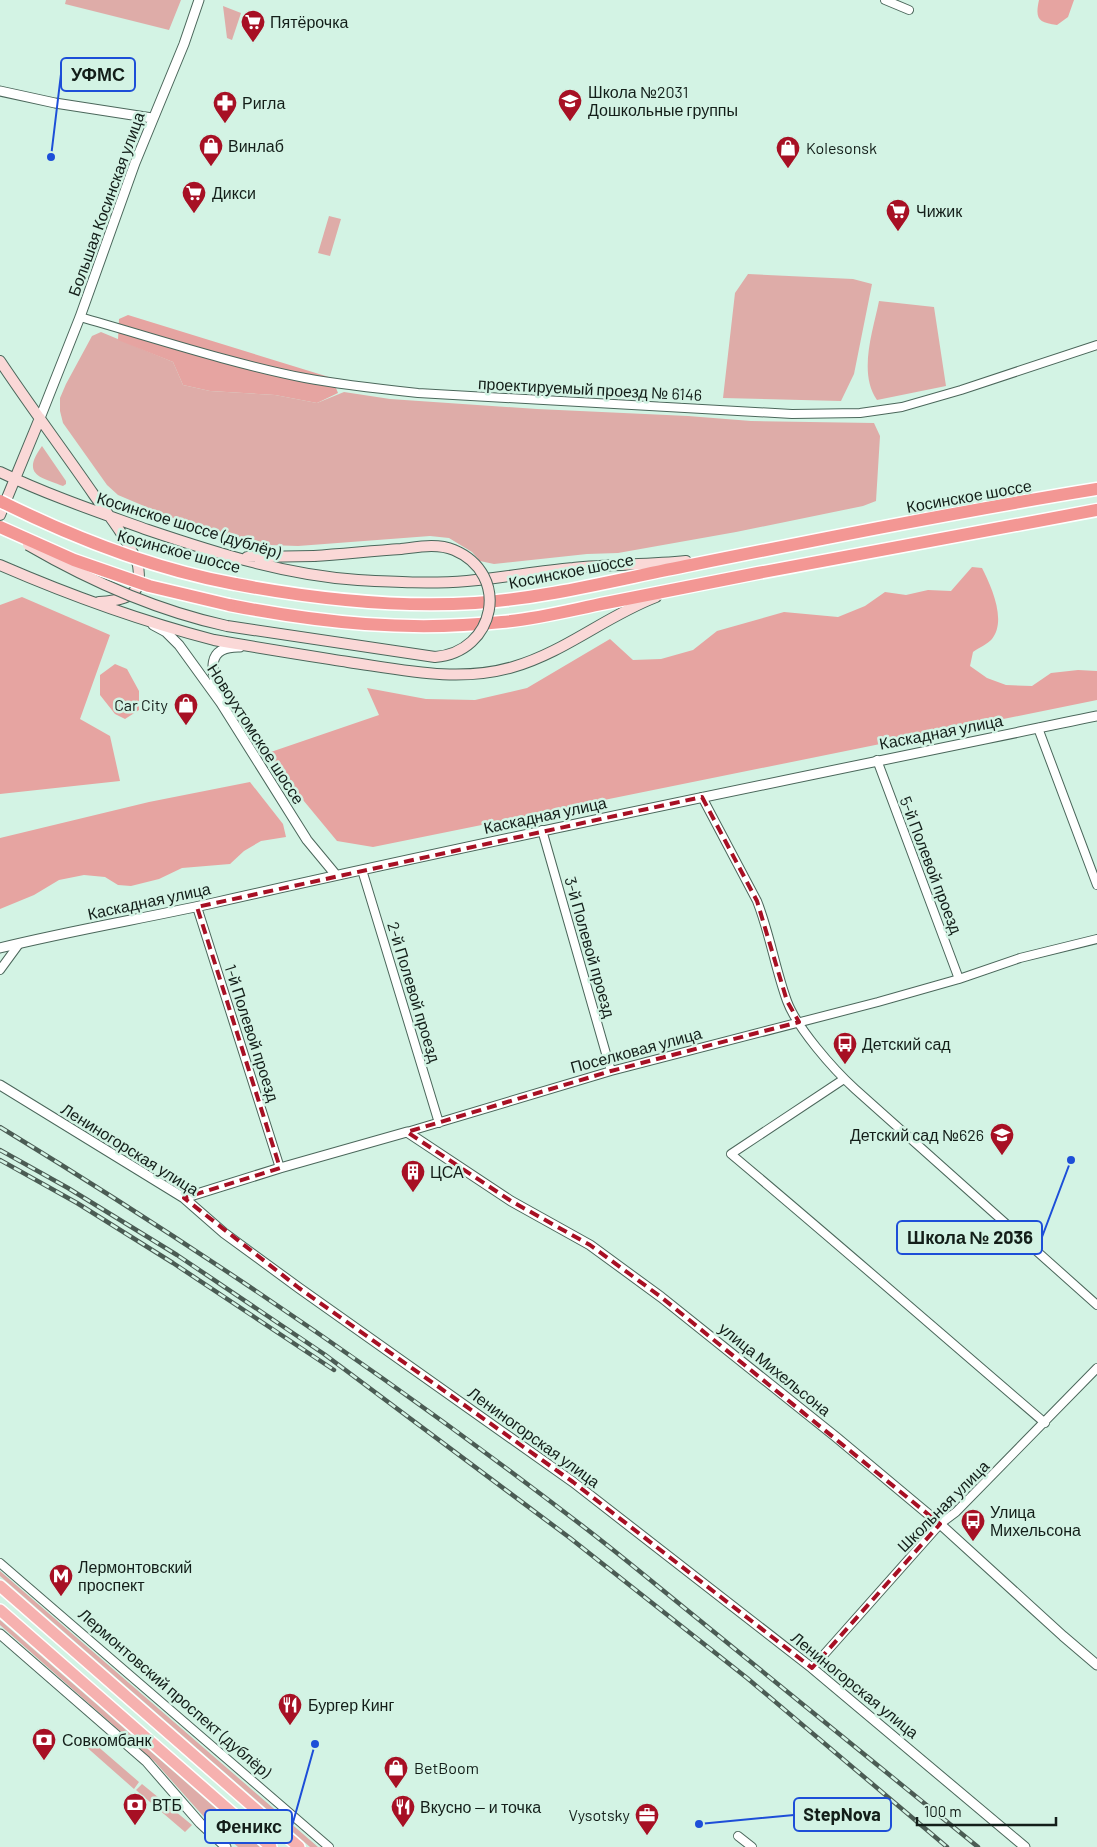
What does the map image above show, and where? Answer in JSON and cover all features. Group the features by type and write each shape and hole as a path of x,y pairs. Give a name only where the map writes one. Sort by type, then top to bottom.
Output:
{"highway":[{"name":"Косинское шоссе","path":"0,501 46,524 103,547 158,565 235,584 283,593 345,601 391,604 473,603 555,594 734,556 1097,489"},
{"path":"0,528 74,560 140,582 229,605 280,615 392,627 503,622 554,615 683,587 1097,510"}],"main road":[{"path":"0,361 109,516 138,564 139,583 132,595 114,601 93,603"},
{"path":"0,514 40,418"},
{"name":"Косинское шоссе (дублёр)","path":"0,472 109,516 231,557 314,576 356,580 432,582 495,578 600,565 676,562 734,556"},
{"path":"0,528 62,565 142,600 207,622 227,626 435,656 452,654 461,650 476,637 487,620 490,597 485,581 470,560 453,550 431,546 314,556 231,557"},
{"path":"0,565 93,603 206,638 255,648 431,674 478,674 513,667 532,660 649,600 683,587"},
{"path":"0,1586 299,1847"},
{"path":"0,1610 271,1847"}],"street":[{"name":"Большая Косинская улица","path":"40,418 80,317 152,118 184,44 199,0"},
{"path":"886,0 909,10"},
{"path":"0,91 55,103 152,118"},
{"name":"проектируемый проезд № 6146","path":"80,317 256,367 361,388 418,393 792,414 860,413 902,407 1097,346"},
{"name":"Новоухтомское шоссе","path":"143,620 166,632 174,639 221,703 307,840 336,875"},
{"path":"221,703 212,668 214,658 221,651 228,648 255,648"},
{"name":"Каскадная улица","path":"0,948 197,907 542,830 1097,716"},
{"path":"1038,728 1097,884"},
{"name":"5-й Полевой проезд","path":"877,760 959,979"},
{"path":"702,797 757,901 764,918 787,1001 799,1022 844,1079 1097,1305"},
{"name":"3-й Полевой проезд","path":"542,830 611,1071"},
{"name":"2-й Полевой проезд","path":"362,870 439,1123"},
{"name":"1-й Полевой проезд","path":"197,907 280,1168"},
{"name":"Поселковая улица","path":"184,1198 611,1071 959,979 1020,958 1097,939"},
{"path":"0,970 19,944"},
{"path":"844,1079 731,1154 1045,1422"},
{"name":"Лениногорская улица","path":"0,1085 184,1198 224,1233 251,1253 573,1482 812,1668 1025,1847"},
{"name":"улица Михельсона","path":"407,1132 511,1201 590,1246 661,1297 836,1437 940,1524 1097,1665"},
{"name":"Школьная улица","path":"812,1668 940,1524 956,1512 1097,1368"},
{"name":"Лермонтовский проспект (дублёр)","path":"0,1563 329,1847"},
{"path":"0,1634 146,1761 220,1845"},
{"path":"738,1836 752,1847"}],"highlighted area":[{"path":"702,797 757,901 787,1001 799,1022 611,1071 407,1132 511,1201 590,1245 661,1297 940,1524 812,1668 573,1482 299,1288 184,1198 280,1168 197,907"}],"shaded area":[{"path":"66,0 181,0 169,30 65,4"},
{"path":"1039,0 1074,0 1068,17 1057,25 1042,21 1039,18 1037,12"},
{"path":"223,6 241,13 232,40 227,38"},
{"path":"329,216 341,219 330,256 318,253"},
{"path":"748,274 853,279 872,284 854,374 841,401 723,398 735,293"},
{"path":"879,301 934,307 946,386 877,400 871,389 868,365 871,338"},
{"path":"128,315 332,378 338,393 317,403 275,395 210,391 183,385 173,362 118,340 119,319"},
{"path":"101,332 173,362 183,385 210,391 275,395 317,403 344,392 390,399 537,409 751,421 874,423 880,436 876,501 863,506 736,532 618,553 587,554 494,564 480,561 472,552 449,538 430,536 298,546 269,545 233,538 170,517 118,495 107,485 63,423 60,411 60,398 92,336"},
{"path":"42,446 66,481 66,484 63,486 41,477 33,469 33,463"},
{"path":"972,567 982,568 986,575 996,603 998,622 992,639 973,652 970,666 987,678 1006,685 1032,686 1051,673 1078,670 1097,671 1097,700 373,847 337,841 265,754 379,715 367,688 426,699 475,700 527,688 610,639 633,660 661,659 693,650 717,631 784,612 838,617 865,606 885,592 906,595 928,590 951,591"},
{"path":"22,597 110,635 80,719 110,736 120,781 0,794 0,605"},
{"path":"115,664 127,669 139,691 139,710 125,719 115,714 100,695 100,675"},
{"path":"250,782 283,824 286,837 261,841 244,851 230,864 182,868 159,879 131,886 118,885 105,877 84,875 59,880 34,895 0,909 0,838 149,802"},
{"path":"0,1571 318,1847 310,1847 0,1576"},
{"path":"0,1620 260,1847 238,1847 205,1818 155,1762 0,1625"},
{"path":"88,1738 139,1782 134,1789 83,1744"},
{"path":"142,1784 192,1825 185,1832 136,1790"}],"railway":[{"path":"0,1127 149,1220 295,1318 510,1471 627,1561 978,1847"},
{"path":"0,1150 68,1188 177,1255 324,1354 570,1538 747,1678 947,1847"},
{"path":"0,1160 77,1203 173,1263 334,1370"}],"place":[{"name":"Пятёрочка","path":"253,43"},
{"name":"Школа №2031 Дошкольные группы","path":"570,122"},
{"name":"Ригла","path":"225,124"},
{"name":"УФМС","path":"51,157"},
{"name":"Винлаб","path":"211,167"},
{"name":"Kolesonsk","path":"788,169"},
{"name":"Дикси","path":"194,214"},
{"name":"Чижик","path":"898,232"},
{"name":"Car City","path":"186,726"},
{"name":"Детский сад","path":"845,1065"},
{"name":"Детский сад №626","path":"1002,1156"},
{"name":"Школа № 2036","path":"1071,1160"},
{"name":"ЦСА","path":"413,1193"},
{"name":"Улица Михельсона","path":"973,1542"},
{"name":"Лермонтовский проспект","path":"61,1597"},
{"name":"Бургер Кинг","path":"290,1726"},
{"name":"Феникс","path":"315,1744"},
{"name":"Совкомбанк","path":"44,1761"},
{"name":"BetBoom","path":"396,1789"},
{"name":"StepNova","path":"699,1824"},
{"name":"ВТБ","path":"135,1826"},
{"name":"Вкусно — и точка","path":"403,1828"},
{"name":"Vysotsky","path":"647,1836"}]}
